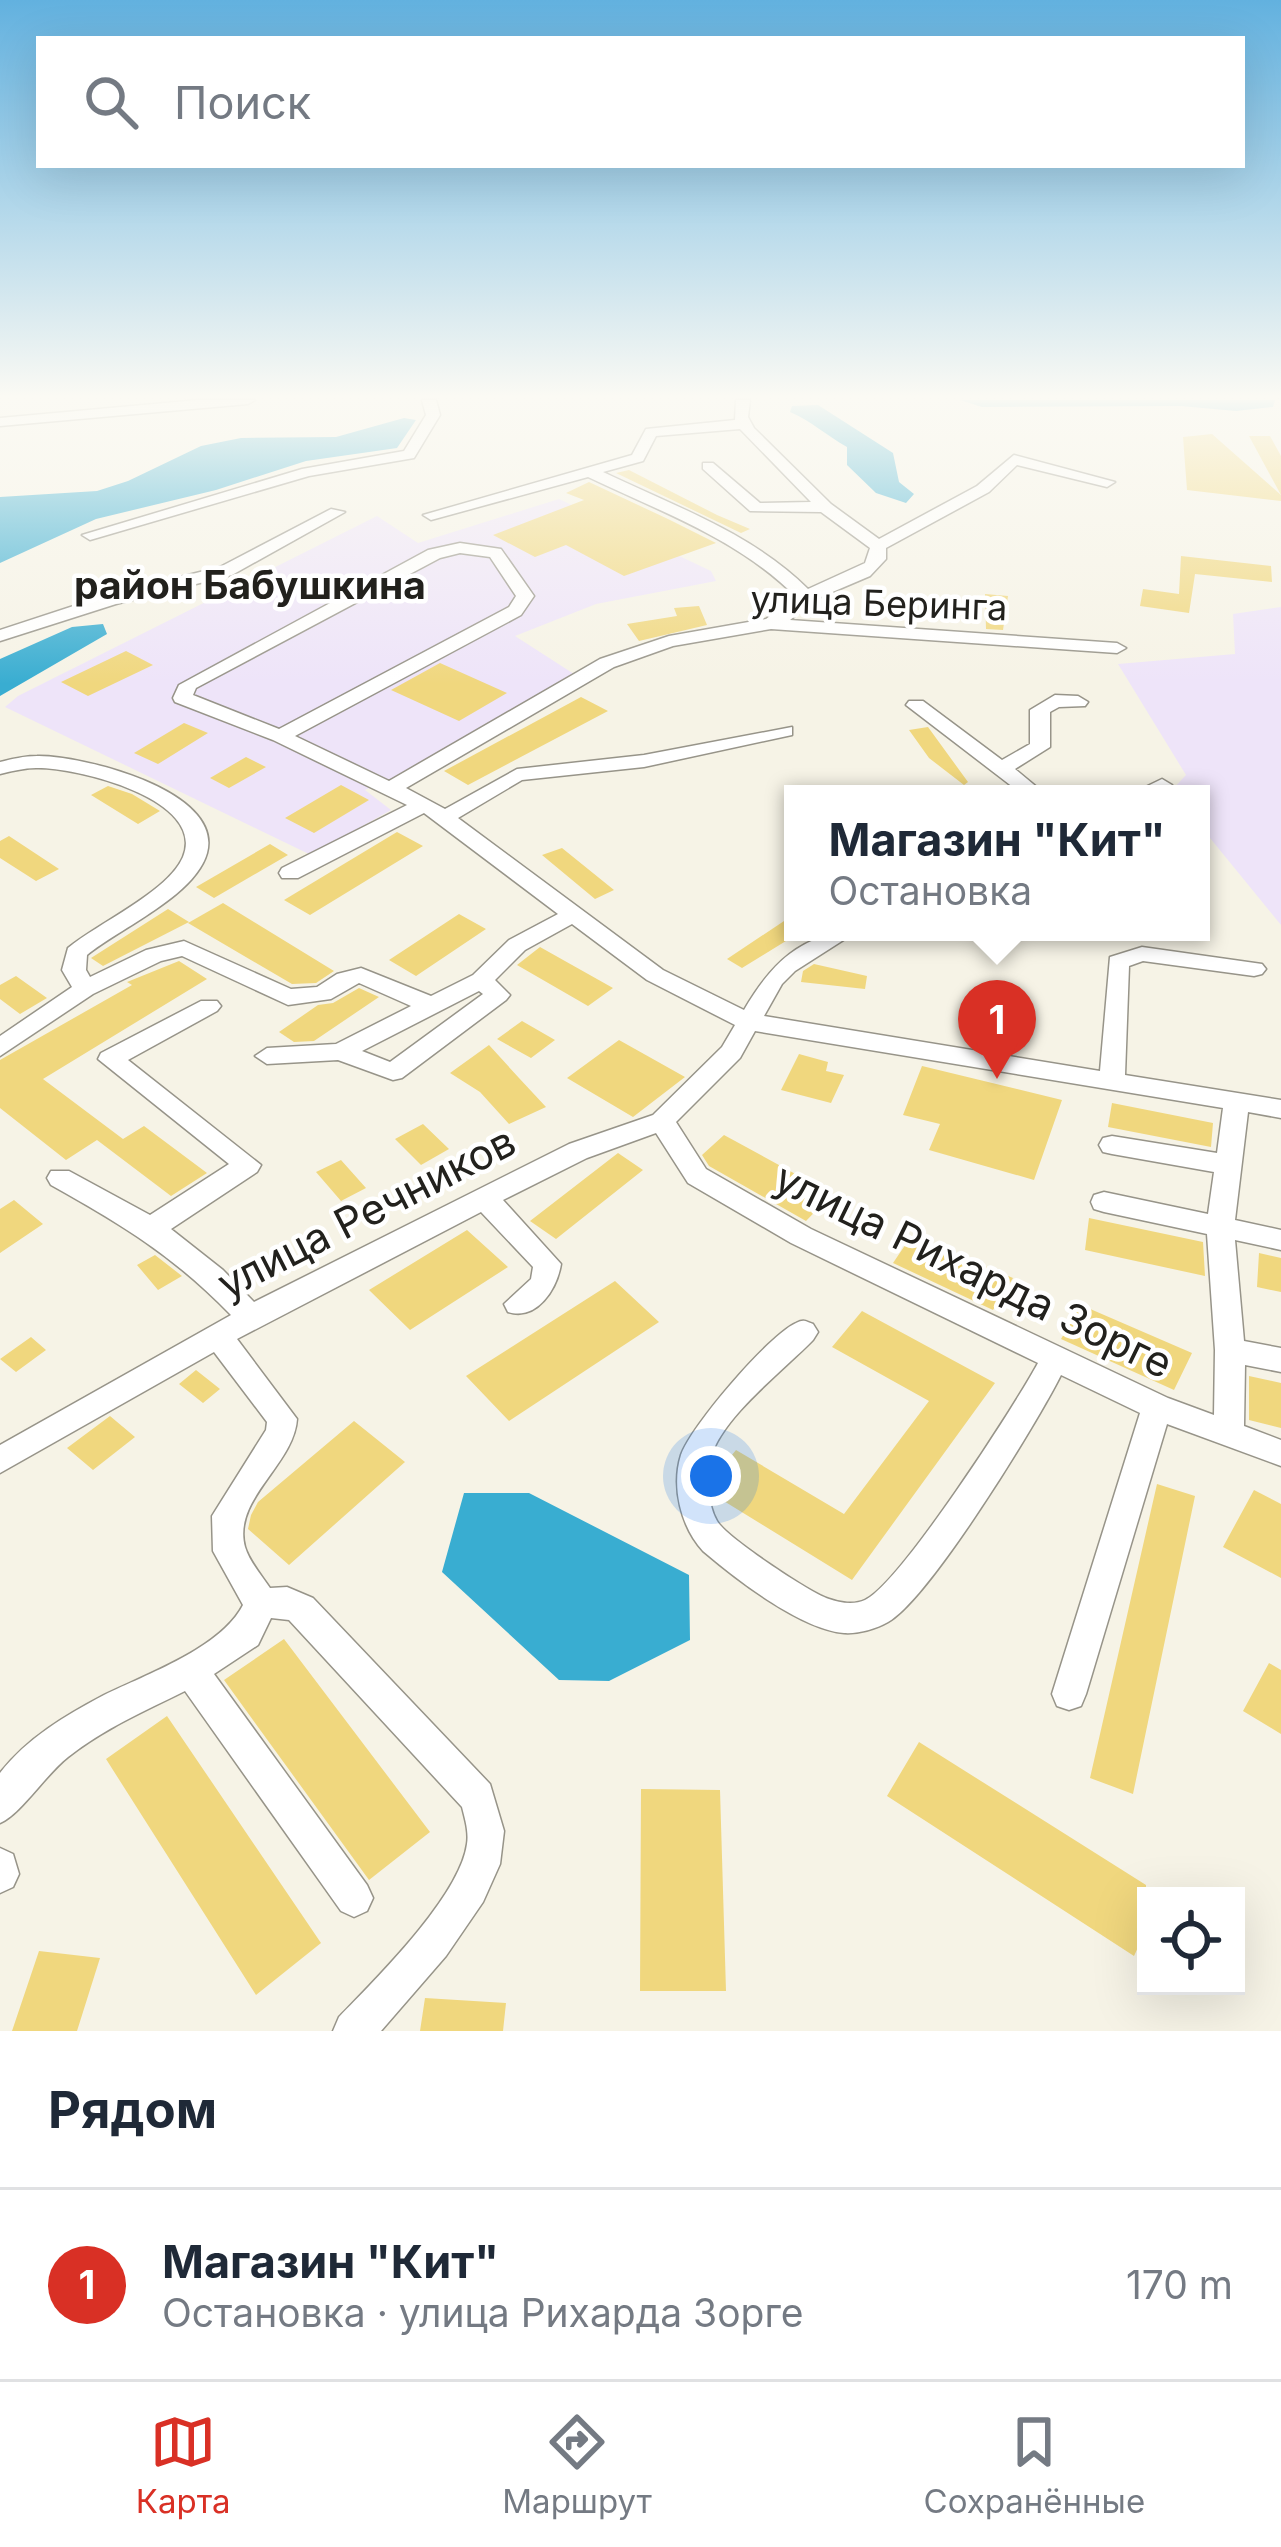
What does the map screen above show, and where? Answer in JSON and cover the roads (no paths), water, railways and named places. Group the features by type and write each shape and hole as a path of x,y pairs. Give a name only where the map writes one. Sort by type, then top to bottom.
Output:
{"street":[{"path":"90,535 229,495"},
{"path":"431,515 506,495"},
{"path":"635,495 762,559 789,577 805,596"},
{"path":"741,495 756,508 825,507"},
{"path":"813,495 878,546"},
{"path":"878,546 972,495"},
{"path":"0,636 110,600 226,571 337,512"},
{"path":"771,624 793,612 805,596 871,569 878,559 878,546"},
{"path":"280,736 514,611 525,596 495,553 460,548 434,554 183,692 182,698 280,736 445,817 571,916 670,984 749,1022 1281,1109"},
{"name":"улица Беринга","path":"390,789 633,650 771,624 1117,648"},
{"path":"1004,768 1040,747 1040,710 1055,701 1078,702"},
{"path":"916,705 1024,785"},
{"path":"445,817 517,775 644,761 785,731"},
{"path":"0,768 49,762 126,779 183,812 199,837 197,851 176,880 76,953 74,970 85,989"},
{"path":"290,874 423,805"},
{"path":"268,1056 340,1052 481,980 517,945 571,916"},
{"path":"749,1022 773,980 830,941"},
{"path":"0,1048 85,989 154,955 184,947 288,997 323,994 345,979 362,975 434,1006"},
{"path":"1112,1082 1118,962 1142,954 1254,969"},
{"path":"340,1052 394,1072 499,994 481,980"},
{"path":"151,1228 248,1165 110,1058 209,1006"},
{"name":"улица Речников","path":"0,1460 250,1318 484,1198 578,1151 662,1121 718,1066 749,1022"},
{"path":"1229,1434 1230,1350 1220,1228 1237,1102"},
{"name":"улица Рихарда Зорге","path":"662,1121 697,1176 720,1192 1054,1360 1157,1407 1281,1453"},
{"path":"1112,1145 1226,1164"},
{"path":"60,1178 151,1228 213,1278 250,1318"},
{"path":"484,1198 547,1264 544,1285 518,1304"},
{"path":"1104,1202 1281,1240"},
{"path":"803,1332 708,1432 696,1453 696,1500 706,1533 718,1544 809,1607 838,1617 861,1618 882,1609 898,1591 1039,1389 1054,1360"},
{"path":"218,1336 282,1419 281,1432 228,1516 229,1551 261,1604"},
{"path":"1230,1350 1281,1360"},
{"path":"1069,1694 1157,1407"},
{"path":"261,1604 286,1603 301,1610 477,1797 485,1826 481,1868 466,1895 388,1994 352,2031"},
{"path":"0,1805 40,1757 246,1634 261,1604"},
{"path":"191,1670 354,1898"}],"water":[{"path":"196,495 96,519 0,563 0,497"},
{"path":"881,495 913,495 906,503"},
{"path":"103,624 107,634 0,696 0,659 72,627"},
{"path":"464,1493 529,1493 689,1575 690,1640 609,1681 559,1680 442,1572"}],"place":[{"name":"Магазин \"Кит\"","path":"997,1079"}],"district":[{"name":"район Бабушкина","path":"250,584"}]}
